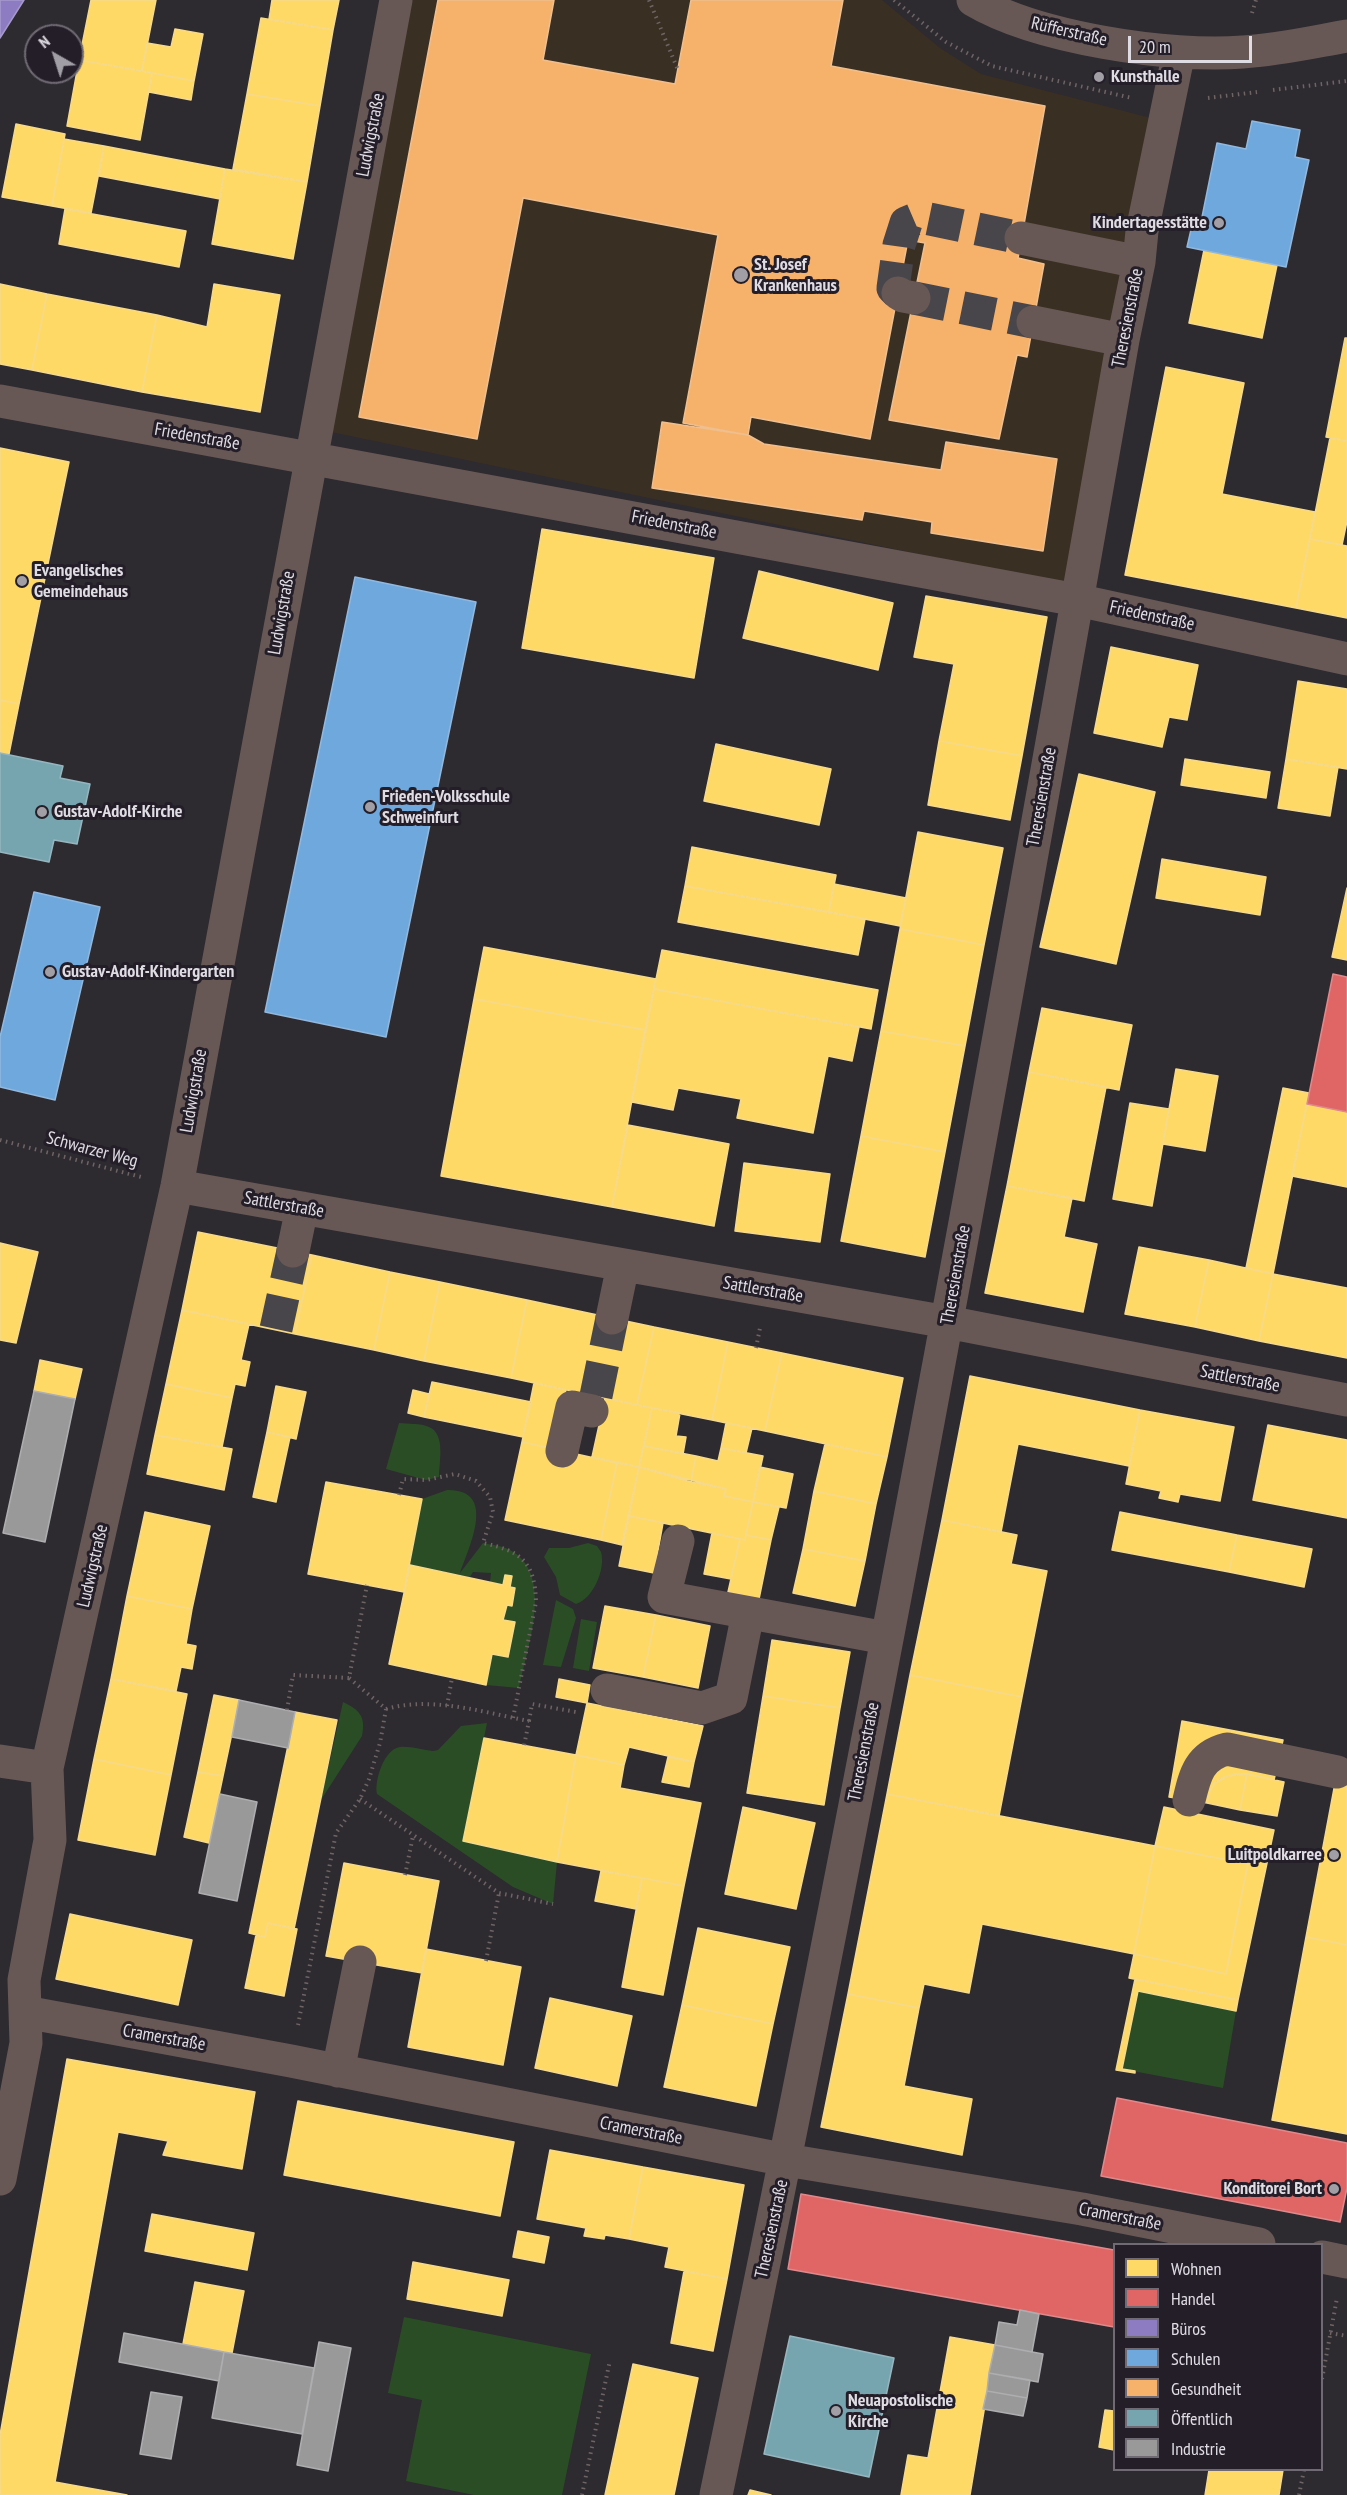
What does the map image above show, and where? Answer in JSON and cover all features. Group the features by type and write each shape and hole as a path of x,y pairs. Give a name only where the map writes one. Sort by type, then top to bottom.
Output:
{"street":[{"name":"Ludwigstraße","path":"0,2179 26,2043 24,1980 50,1840 46,1768 177,1186 396,0"},
{"name":"Rüfferstraße","path":"973,0 995,13 1043,28 1094,40 1179,52 1243,52 1347,36"},
{"name":"Theresienstraße","path":"716,2495 786,2160 947,1322 1140,246 1179,52"},
{"path":"1021,238 1140,246"},
{"path":"1033,322 1123,340"},
{"name":"Friedenstraße","path":"0,401 1077,600 1347,659"},
{"name":"Sattlerstraße","path":"177,1186 947,1322 1347,1400"},
{"path":"293,1251 302,1208"},
{"path":"612,1318 623,1265"},
{"path":"572,1453 572,1407 594,1404"},
{"path":"678,1540 664,1597 886,1638"},
{"path":"607,1690 702,1708 731,1698 748,1613"},
{"path":"1189,1800 1199,1764 1212,1754 1227,1749 1336,1772"},
{"path":"0,1761 46,1768"},
{"path":"338,2071 360,1962"},
{"name":"Cramerstraße","path":"25,2012 291,2061 786,2160 1082,2209 1254,2243"}],"path":[{"path":"649,0 678,70"},
{"path":"1245,94 1347,81"},
{"name":"Schwarzer Weg","path":"0,1140 177,1186"},
{"path":"399,1495 403,1479 426,1480 455,1474 476,1481 490,1497 493,1512 483,1543 508,1548 530,1568 535,1585 536,1602 513,1718"},
{"path":"349,1678 367,1585"},
{"path":"287,1710 293,1675 349,1678 386,1709"},
{"path":"447,1706 452,1678"},
{"path":"386,1709 418,1702 529,1721"},
{"path":"524,1746 532,1704 584,1713"},
{"path":"291,2061 336,1833 360,1799 375,1764 386,1709"},
{"path":"360,1799 499,1893 553,1904"},
{"path":"405,1875 413,1836"},
{"path":"486,1961 499,1893"},
{"path":"1323,2373 1338,2261"},
{"path":"1330,2333 1347,2336"},
{"path":"582,2495 610,2360"},
{"path":"1299,2495 1304,2471"}],"shaded area":[{"name":"St. Josef Krankenhaus","path":"409,0 882,0 940,48 981,74 1151,118 1068,585 331,432"}],"green space":[{"path":"399,1423 429,1427 438,1436 440,1442 439,1477 426,1480 386,1469"},
{"path":"447,1490 463,1492 472,1499 476,1509 473,1535 460,1573 483,1543 510,1550 524,1561 532,1576 535,1594 532,1633 519,1688 486,1685 492,1654 508,1656 515,1623 503,1620 507,1605 512,1605 515,1588 510,1587 512,1576 505,1575 503,1585 490,1582 491,1573 473,1572 470,1577 410,1565 422,1499"},
{"path":"588,1543 597,1546 601,1552 602,1567 593,1590 576,1604 560,1595 556,1577 544,1557 549,1548 569,1548"},
{"path":"556,1600 573,1609 576,1618 561,1667 543,1665"},
{"path":"581,1619 597,1622 589,1671 573,1668"},
{"path":"343,1702 358,1711 363,1724 362,1736 321,1800"},
{"path":"487,1723 463,1840 557,1862 553,1904 513,1887 377,1794 377,1781 381,1766 394,1749 404,1747 438,1750 461,1726"},
{"path":"1138,1991 1236,2011 1223,2088 1122,2069"},
{"path":"404,2317 591,2354 562,2495 474,2495 406,2481 422,2400 388,2393"}],"building: Wohnen":[{"path":"91,0 156,0 142,71 84,61 84,35"},
{"path":"272,0 339,0 333,30 269,19"},
{"path":"261,18 333,30 320,106 247,94"},
{"path":"175,29 203,34 194,81 142,71 147,43 171,47"},
{"path":"84,61 152,73 140,140 67,126 75,84 84,84"},
{"path":"152,73 194,81 191,100 149,92"},
{"path":"247,94 320,106 307,182 233,169"},
{"path":"16,124 65,134 52,206 2,197"},
{"path":"64,139 104,146 91,213 52,206"},
{"path":"104,146 225,169 220,199 99,176"},
{"path":"225,169 307,182 293,259 212,244"},
{"path":"65,209 186,231 179,267 59,244"},
{"path":"1204,250 1277,265 1262,338 1189,323"},
{"path":"0,284 47,294 32,370 0,364"},
{"path":"214,284 280,295 260,412 142,392 157,315 207,327"},
{"path":"47,294 157,315 142,392 32,370"},
{"path":"1345,338 1347,338 1347,441 1326,437"},
{"path":"1166,367 1244,383 1222,494 1315,512 1296,608 1125,575"},
{"path":"1330,438 1347,441 1347,521 1342,545 1310,539"},
{"name":"Evangelisches Gemeindehaus","path":"0,448 69,462 19,704 0,700"},
{"path":"542,529 714,558 694,678 522,648"},
{"path":"1310,539 1347,546 1347,618 1296,608"},
{"path":"759,571 893,603 878,670 743,638"},
{"path":"926,596 1047,617 1022,756 939,741 954,664 914,657"},
{"path":"1111,647 1198,665 1187,720 1169,717 1162,747 1094,733"},
{"path":"1298,681 1347,689 1347,769 1286,759"},
{"path":"0,700 19,704 9,754 0,753"},
{"path":"939,741 1022,756 1010,820 928,805"},
{"path":"716,744 831,769 819,825 704,801"},
{"path":"1185,759 1270,772 1266,798 1181,785"},
{"path":"1286,759 1338,767 1330,816 1278,808"},
{"path":"1079,774 1155,792 1116,964 1040,947"},
{"path":"918,832 1003,848 984,945 900,929"},
{"path":"692,847 836,875 829,912 685,886"},
{"path":"1162,859 1266,877 1260,915 1156,898"},
{"path":"834,884 906,898 900,926 829,912"},
{"path":"685,886 865,919 858,955 678,922"},
{"path":"1347,888 1347,960 1332,957"},
{"path":"900,929 984,945 965,1046 881,1031"},
{"path":"484,947 656,979 645,1030 474,999"},
{"path":"662,950 878,990 871,1029 654,989"},
{"path":"654,989 859,1027 852,1061 828,1056 813,1133 737,1118 741,1099 678,1088 673,1110 632,1102"},
{"path":"474,999 645,1030 612,1207 441,1176"},
{"path":"1042,1008 1132,1025 1119,1090 1029,1072"},
{"path":"881,1031 965,1046 945,1152 861,1136"},
{"path":"1176,1069 1218,1076 1205,1151 1163,1144"},
{"path":"1029,1072 1106,1087 1084,1201 1007,1186"},
{"path":"1283,1088 1309,1093 1273,1274 1246,1268"},
{"path":"1130,1103 1169,1109 1152,1206 1113,1199"},
{"path":"1307,1104 1347,1112 1347,1187 1292,1176"},
{"path":"628,1125 729,1144 714,1226 612,1207"},
{"path":"861,1136 945,1152 925,1257 841,1241"},
{"path":"744,1163 830,1174 820,1242 735,1231"},
{"path":"1007,1186 1072,1198 1064,1237 1097,1244 1083,1312 985,1293"},
{"path":"198,1232 312,1255 295,1334 182,1310"},
{"path":"0,1243 38,1252 16,1343 0,1340"},
{"path":"1139,1247 1209,1260 1195,1327 1125,1314"},
{"path":"312,1255 390,1272 374,1350 295,1334"},
{"path":"1209,1260 1273,1274 1259,1341 1195,1327"},
{"path":"390,1272 440,1282 424,1361 374,1350"},
{"path":"1273,1274 1347,1288 1347,1358 1259,1341"},
{"path":"440,1282 527,1300 511,1378 424,1361"},
{"path":"527,1300 654,1327 637,1405 511,1378"},
{"path":"182,1310 249,1324 241,1360 250,1362 245,1386 235,1384 232,1398 166,1384"},
{"path":"654,1327 728,1342 712,1420 637,1405"},
{"path":"728,1342 782,1353 765,1431 712,1420"},
{"path":"782,1353 903,1378 887,1457 765,1431"},
{"path":"40,1360 82,1369 75,1399 34,1391"},
{"path":"970,1376 1140,1410 1129,1466 1018,1444 1001,1532 942,1520"},
{"path":"432,1382 531,1402 523,1437 424,1417"},
{"path":"534,1383 566,1390 554,1449 522,1442"},
{"path":"166,1384 232,1398 222,1447 155,1435"},
{"path":"276,1386 306,1392 296,1439 267,1432"},
{"path":"413,1390 429,1394 424,1417 408,1413"},
{"path":"605,1398 652,1408 639,1467 592,1457"},
{"path":"652,1408 680,1413 676,1436 686,1437 683,1454 644,1446"},
{"path":"1140,1410 1234,1427 1220,1501 1180,1494 1178,1502 1159,1498 1161,1491 1126,1484"},
{"path":"726,1423 752,1428 746,1453 721,1448"},
{"path":"1268,1425 1347,1440 1347,1518 1253,1500"},
{"path":"267,1432 290,1437 276,1502 253,1497"},
{"path":"155,1435 232,1449 224,1490 147,1474"},
{"path":"522,1442 617,1463 601,1540 505,1520"},
{"path":"825,1444 887,1457 876,1504 814,1491"},
{"path":"644,1446 696,1456 691,1482 639,1467"},
{"path":"721,1448 763,1456 753,1502 724,1496 726,1489 691,1482 696,1456 718,1461"},
{"path":"617,1463 639,1467 622,1545 601,1540"},
{"path":"639,1467 726,1489 724,1496 753,1502 745,1540 629,1516"},
{"path":"760,1467 793,1474 786,1508 753,1502"},
{"path":"326,1482 422,1499 404,1592 308,1574"},
{"path":"814,1491 876,1504 865,1561 803,1549"},
{"path":"753,1502 779,1507 771,1540 746,1535"},
{"path":"145,1512 210,1526 192,1609 127,1596"},
{"path":"1120,1512 1237,1535 1229,1572 1112,1550"},
{"path":"629,1516 663,1523 654,1573 619,1566"},
{"path":"942,1520 1017,1535 1011,1564 1047,1571 1022,1697 910,1675"},
{"path":"712,1533 740,1539 731,1579 704,1574"},
{"path":"746,1535 771,1540 759,1599 728,1592 740,1539 745,1540"},
{"path":"1237,1535 1312,1549 1304,1587 1229,1572"},
{"path":"803,1549 865,1561 855,1606 793,1593"},
{"path":"410,1565 503,1585 505,1575 512,1576 510,1587 515,1588 512,1606 507,1605 503,1620 515,1622 508,1657 492,1654 486,1685 389,1664"},
{"path":"127,1596 192,1609 186,1644 196,1646 192,1669 181,1667 176,1691 111,1679"},
{"path":"605,1606 656,1615 643,1677 593,1668"},
{"path":"656,1615 710,1626 698,1688 643,1677"},
{"path":"772,1640 850,1652 840,1708 763,1696"},
{"path":"910,1675 1022,1697 999,1816 887,1794"},
{"path":"111,1679 187,1694 171,1775 94,1759"},
{"path":"559,1679 590,1685 587,1703 556,1697"},
{"path":"214,1695 239,1700 223,1776 198,1772"},
{"path":"763,1696 840,1708 824,1805 747,1793"},
{"path":"587,1703 703,1726 694,1762 629,1747 624,1765 576,1755"},
{"path":"295,1712 337,1720 294,1929 268,1923 265,1937 249,1933"},
{"path":"1182,1721 1283,1740 1274,1780 1247,1774 1228,1776 1215,1783 1207,1803 1169,1797"},
{"path":"484,1738 576,1755 557,1862 463,1841"},
{"path":"576,1755 624,1765 620,1788 701,1803 684,1886 557,1862"},
{"path":"668,1757 694,1762 689,1787 662,1782"},
{"path":"94,1759 171,1775 155,1855 78,1840"},
{"name":"Luitpoldkarree","path":"1339,1762 1347,1763 1347,1945 1306,1937"},
{"path":"198,1772 223,1776 209,1843 184,1837"},
{"path":"1235,1774 1247,1774 1240,1810 1207,1803 1215,1783"},
{"path":"1247,1774 1284,1782 1277,1816 1240,1810"},
{"path":"887,1794 1155,1846 1134,1954 982,1924 969,1993 924,1984 919,2008 848,1994"},
{"path":"743,1807 815,1823 796,1909 725,1894"},
{"path":"1164,1807 1274,1830 1238,2000 1129,1978 1134,1954 1226,1974 1248,1864 1155,1846"},
{"path":"1155,1846 1248,1864 1226,1974 1134,1954"},
{"path":"344,1863 439,1881 422,1973 326,1956"},
{"path":"601,1871 642,1878 636,1909 595,1901"},
{"path":"642,1878 684,1886 663,1995 622,1987"},
{"path":"70,1914 192,1940 178,2005 56,1979"},
{"path":"268,1923 297,1929 284,1996 245,1988 256,1935 265,1937"},
{"path":"698,1928 790,1947 773,2024 682,2005"},
{"path":"1306,1937 1347,1945 1347,2134 1272,2120"},
{"path":"426,1949 521,1967 503,2065 408,2047"},
{"path":"1135,1979 1238,2000 1236,2011 1138,1991 1122,2069 1135,2071 1135,2073 1116,2070"},
{"path":"848,1994 919,2008 904,2086 972,2099 962,2155 821,2127"},
{"path":"550,1998 632,2016 617,2086 535,2068"},
{"path":"682,2005 773,2024 756,2106 664,2087"},
{"path":"67,2059 255,2092 242,2169 163,2155 168,2141 118,2132 55,2482 127,2495 0,2495 0,2435"},
{"path":"298,2101 514,2142 500,2216 284,2175"},
{"path":"550,2150 643,2167 629,2239 605,2235 604,2239 584,2236 586,2228 537,2219"},
{"path":"643,2167 744,2185 727,2279 665,2267 669,2247 629,2239"},
{"path":"152,2214 254,2233 247,2270 145,2251"},
{"path":"518,2231 549,2237 544,2263 513,2257"},
{"path":"413,2262 509,2280 502,2316 407,2299"},
{"path":"684,2271 727,2279 713,2351 671,2343"},
{"path":"195,2282 244,2291 232,2353 183,2344"},
{"path":"950,2337 995,2345 970,2495 901,2495 908,2455 928,2458"},
{"path":"633,2364 698,2378 674,2495 605,2495"},
{"path":"1105,2410 1113,2411 1113,2450 1099,2447"},
{"path":"1209,2471 1283,2471 1279,2495 1205,2495"},
{"path":"750,2490 771,2495 748,2495"}],"building: Handel":[{"path":"1333,974 1347,977 1347,1112 1307,1104"},
{"path":"1117,2098 1347,2143 1347,2188 1340,2222 1101,2176"},
{"path":"801,2194 1113,2250 1113,2327 788,2269"}],"building: Büros":[{"path":"0,0 24,0 0,38"}],"building: Schulen":[{"path":"1252,121 1300,130 1295,157 1309,160 1286,267 1187,247 1193,221 1201,222 1217,143 1246,149"},
{"name":"Frieden-Volksschule Schweinfurt","path":"355,577 476,602 386,1037 265,1012"},
{"name":"Gustav-Adolf-Kindergarten","path":"34,892 100,907 55,1100 0,1087 0,1037"}],"building: Gesundheit":[{"path":"438,0 554,0 543,60 675,84 691,0 843,0 831,66 1045,106 1018,258 1044,264 1027,357 1017,355 999,439 889,420 925,243 908,240 870,439 751,417 748,435 683,423 718,235 523,198 477,439 359,417"},
{"path":"662,422 748,435 764,444 941,470 946,442 1057,459 1043,551 931,533 932,522 864,511 862,520 652,488"}],"building: Öffentlich":[{"name":"Gustav-Adolf-Kirche","path":"0,753 63,766 60,778 90,784 77,844 54,840 49,862 0,852"},
{"path":"790,2336 894,2358 869,2477 764,2454"}],"building: Industrie":[{"path":"34,1391 75,1399 45,1542 3,1533"},
{"path":"239,1700 295,1712 288,1748 232,1737"},
{"path":"220,1794 257,1802 237,1901 199,1893"},
{"path":"1020,2310 1039,2314 1032,2352 995,2345 999,2322 1017,2325"},
{"path":"124,2333 224,2352 219,2381 119,2362"},
{"path":"319,2342 351,2348 328,2471 297,2465"},
{"path":"995,2345 1043,2354 1038,2382 989,2373"},
{"path":"224,2352 314,2368 302,2434 212,2418"},
{"path":"989,2373 1030,2380 1027,2398 987,2391"},
{"path":"987,2391 1027,2398 1023,2416 983,2409"},
{"path":"151,2392 182,2397 171,2459 140,2454"}],"tunnel":[{"path":"898,293 893,288 899,245 906,223 920,217 1021,238"},
{"path":"914,298 1033,322"},
{"path":"276,1329 293,1251"},
{"path":"596,1396 612,1318"}],"place":[{"name":"Kunsthalle","path":"1099,77"},
{"name":"Kindertagesstätte","path":"1219,223"},
{"name":"St. Josef Krankenhaus","path":"741,275"},
{"name":"Evangelisches Gemeindehaus","path":"22,581"},
{"name":"Frieden-Volksschule Schweinfurt","path":"370,807"},
{"name":"Gustav-Adolf-Kirche","path":"42,812"},
{"name":"Gustav-Adolf-Kindergarten","path":"50,972"},
{"name":"Luitpoldkarree","path":"1334,1855"},
{"name":"Konditorei Bort","path":"1334,2189"},
{"name":"Neuapostolische Kirche","path":"836,2411"}]}
